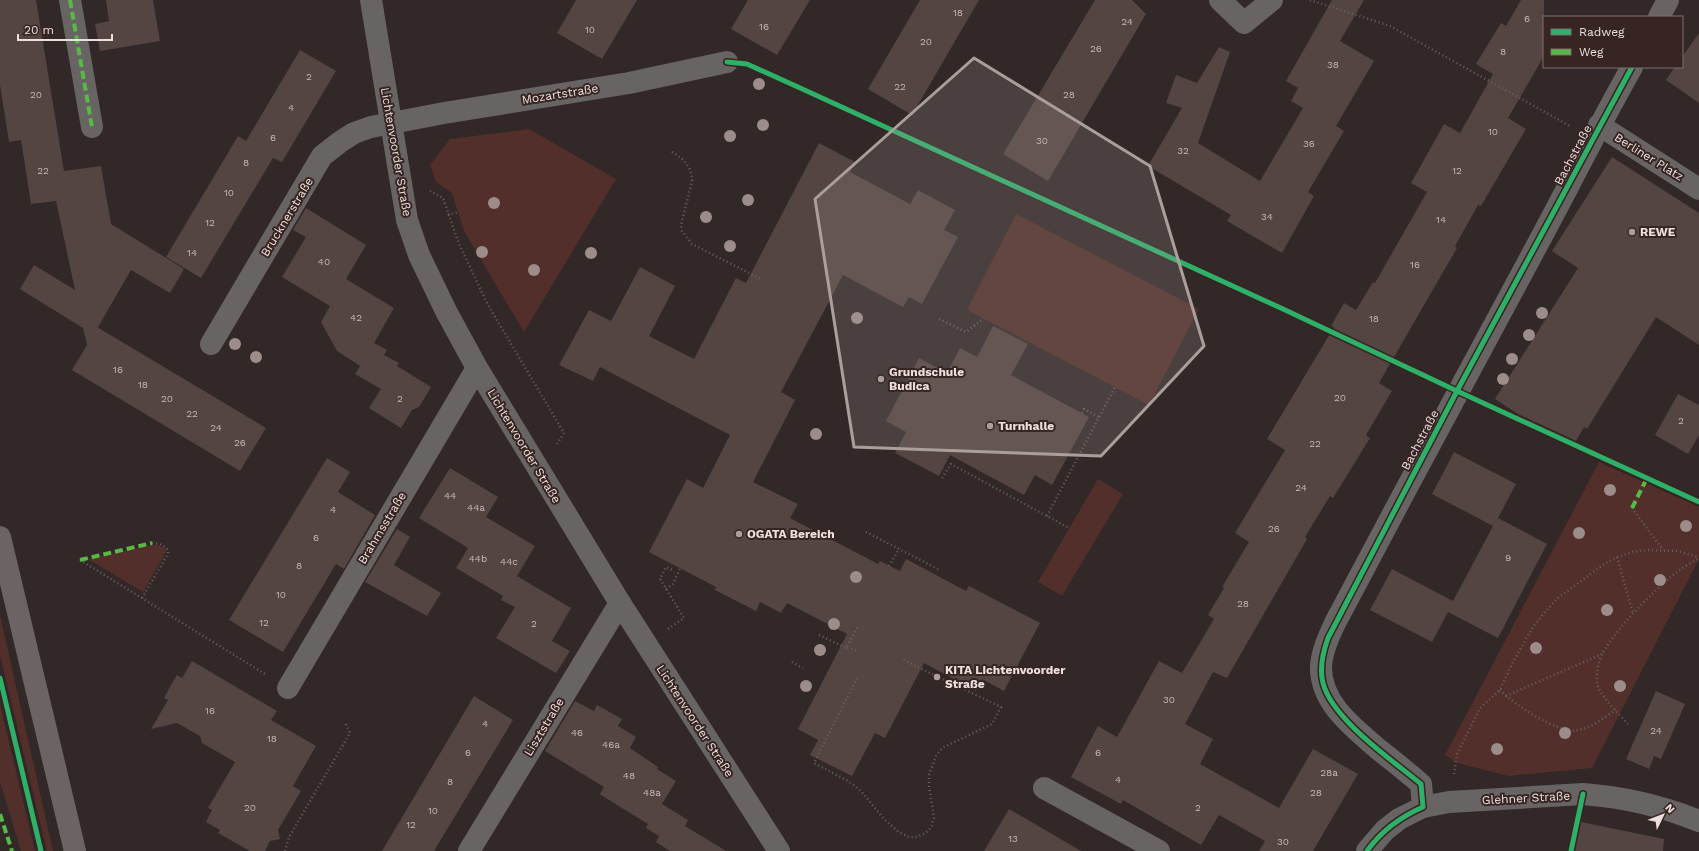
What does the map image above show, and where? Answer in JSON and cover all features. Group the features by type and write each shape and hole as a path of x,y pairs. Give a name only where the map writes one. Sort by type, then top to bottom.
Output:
{"main road":[{"path":"0,537 75,851"}],"street":[{"path":"70,0 92,127"},
{"name":"Lichtenvoorder Straße","path":"371,0 408,220 419,255 476,368 646,645 779,851"},
{"path":"1220,0 1244,22 1272,0"},
{"path":"1660,16 1668,0"},
{"name":"Mozartstraße","path":"392,123 629,83 727,62"},
{"name":"Bachstraße","path":"1424,807 1421,784 1355,729 1332,702 1323,683 1321,666 1324,651 1335,623 1457,391 1536,248 1596,132 1631,68"},
{"name":"Brucknerstraße","path":"211,344 322,156 354,133 371,127 392,123"},
{"name":"Berliner Platz","path":"1596,132 1699,189"},
{"name":"Brahmsstraße","path":"288,688 476,368"},
{"name":"Lisztstraße","path":"469,851 620,603"},
{"path":"1044,788 1159,851"},
{"name":"Glehner Straße","path":"1367,851 1390,826 1399,819 1424,807 1449,802 1582,794 1598,795 1642,803 1677,812 1699,821"}],"path":[{"path":"1310,0 1390,26 1596,132"},
{"path":"672,152 684,159 692,176 692,182 681,225 682,231 692,244 763,280"},
{"path":"401,177 443,198 459,244 488,305 564,433 540,473"},
{"path":"448,215 458,212"},
{"path":"939,319 966,332 983,319"},
{"path":"1047,516 1115,387"},
{"path":"1082,413 1084,409 1099,417"},
{"path":"1532,426 1536,419"},
{"path":"942,478 951,464 1069,528"},
{"path":"1632,508 1664,550"},
{"path":"866,532 938,569"},
{"path":"142,598 168,554 166,547 159,543 152,543"},
{"path":"889,566 899,549"},
{"path":"1449,802 1457,754 1480,708 1500,690 1523,644 1545,612 1558,598 1594,571 1617,557 1640,551 1664,550 1683,552 1699,557"},
{"path":"1617,557 1633,615"},
{"path":"1628,724 1598,685 1597,679 1602,654 1633,615 1674,574 1699,557"},
{"path":"80,560 288,688"},
{"path":"646,645 684,618 660,579 666,567 672,570"},
{"path":"666,589 673,584 680,569"},
{"path":"846,648 858,627"},
{"path":"819,635 846,648 858,651"},
{"path":"1506,696 1602,654"},
{"path":"857,678 814,763 848,781 861,791 884,819 899,832 909,837 917,837 931,828 934,818 929,786 929,775 936,756 942,748 992,724 1001,707 901,659"},
{"path":"792,662 803,668"},
{"path":"1500,690 1534,716 1572,730 1580,730 1589,726 1616,710"},
{"path":"284,851 289,837 350,733 344,722"}],"highlighted area":[{"path":"974,58 1150,166 1204,346 1101,456 854,447 815,199"}],"shaded area":[{"path":"529,129 616,179 524,332 464,231 452,193 436,182 430,165 450,139"},
{"path":"1016,214 1199,309 1149,405 967,310"},
{"path":"1599,462 1699,507 1699,559 1592,768 1509,776 1457,763 1445,755"},
{"path":"1098,479 1123,494 1062,596 1038,582"},
{"path":"158,545 166,549 166,552 143,592 88,559"},
{"path":"0,615 53,851 47,851 0,655"},
{"path":"0,704 35,851 21,851 0,782"}],"building":[{"path":"0,0 36,0 64,171 101,166 111,224 184,269 170,293 131,270 98,327 266,428 240,471 72,370 87,345 83,328 20,289 34,265 75,290 56,201 31,204 21,140 9,142 0,85"},
{"path":"106,0 153,0 160,41 100,51 95,24 109,21"},
{"path":"576,0 637,0 602,59 557,33"},
{"path":"748,0 810,0 777,55 731,29"},
{"path":"920,0 979,0 912,115 868,89"},
{"path":"1095,0 1132,0 1146,14 1048,181 1003,154"},
{"path":"1332,0 1364,0 1340,41 1374,61 1336,126 1344,131 1308,192 1314,196 1282,253 1227,221 1231,215 1148,166 1182,108 1166,103 1176,75 1197,83 1219,47 1230,52 1198,143 1260,181 1303,108 1291,101 1298,88 1286,81"},
{"path":"1521,0 1544,0 1543,58 1508,118 1526,129 1481,206 1478,205 1455,246 1457,248 1379,383 1392,391 1366,435 1370,438 1333,498 1330,496 1305,537 1307,539 1227,678 1213,672 1185,724 1213,739 1200,764 1279,808 1313,749 1358,774 1313,851 1259,851 1265,841 1219,815 1201,845 1123,800 1121,804 1071,777 1098,726 1117,737 1159,661 1182,673 1214,619 1208,615 1224,588 1222,587 1249,542 1235,533 1285,450 1267,439 1334,327 1331,326 1344,303 1356,310 1373,282 1375,283 1427,192 1411,183 1444,124 1460,133 1493,74 1476,64 1501,23 1506,26"},
{"path":"1699,33 1699,103 1666,80 1674,68 1683,68 1683,56"},
{"path":"300,50 336,71 282,162 273,158 201,278 166,257 238,136 246,141"},
{"path":"819,143 855,162 850,172 910,204 918,190 955,210 944,230 958,237 922,304 909,297 903,307 843,275 781,392 795,400 753,482 798,504 790,518 878,564 880,561 900,571 906,559 966,591 969,586 1040,623 1004,691 982,679 976,691 924,663 885,738 875,733 852,776 810,755 818,740 798,729 847,634 787,603 781,613 760,602 756,611 715,590 716,587 649,552 687,479 703,488 730,435 600,367 593,381 559,365 589,310 611,321 640,267 675,286 649,336 694,359 736,278 746,283"},
{"path":"1612,157 1699,213 1699,345 1656,317 1587,429 1584,427 1576,441 1518,414 1495,399 1578,268 1552,251"},
{"path":"306,208 366,245 346,279 394,308 374,343 387,350 384,355 399,363 397,366 431,387 419,407 412,410 401,428 369,408 381,389 355,374 360,366 337,351 321,322 330,306 282,277 306,237 293,230"},
{"name":"Turnhalle","path":"993,326 1028,344 1011,375 1089,417 1052,485 1035,475 1024,495 950,455 939,476 895,453 906,432 886,421 919,358 947,373 960,348 977,357"},
{"path":"1678,394 1699,405 1699,435 1688,454 1655,435"},
{"path":"1454,452 1516,484 1498,518 1547,544 1498,638 1448,612 1432,642 1370,610 1392,569 1453,601 1493,526 1432,494"},
{"path":"327,458 350,472 338,492 375,515 344,569 336,564 283,652 229,620"},
{"path":"450,468 498,497 486,517 535,546 517,576 571,608 552,641 570,651 556,673 496,638 515,607 501,600 503,596 456,568 468,548 419,518"},
{"path":"397,529 410,537 394,565 441,593 427,616 365,582"},
{"path":"192,661 277,711 271,720 316,746 293,786 301,791 278,830 280,839 270,841 265,851 250,851 218,833 220,830 206,822 212,810 208,808 235,762 202,743 200,736 177,723 151,729 168,700 164,698 177,675 182,678"},
{"path":"1656,691 1685,704 1661,759 1654,756 1649,769 1626,759"},
{"path":"474,696 513,720 434,851 382,851"},
{"path":"575,701 594,711 597,705 622,719 618,726 636,737 630,748 658,767 657,769 676,781 662,804 688,820 685,826 726,851 670,851 656,842 659,836 646,828 648,824 601,795 600,794 604,787 545,751"},
{"path":"1009,809 1040,827 1081,851 984,851"},
{"path":"1581,822 1664,839 1663,851 1575,851"}],"marked path":[{"path":"70,0 92,127"},
{"path":"1632,508 1647,478"},
{"path":"80,560 152,543"},
{"path":"0,814 12,851"}],"cycle path":[{"path":"727,62 747,64 798,87 1283,309 1699,502"},
{"path":"1367,851 1385,830 1407,815 1423,807 1421,784 1364,738 1338,711 1329,697 1323,683 1321,672 1326,643 1457,391 1631,68"},
{"path":"0,678 41,851"},
{"path":"1571,851 1583,794"}],"place":[{"name":"REWE","path":"1632,232"},
{"name":"Grundschule Budica","path":"881,379"},
{"name":"Turnhalle","path":"990,426"},
{"name":"OGATA Bereich","path":"739,534"},
{"name":"KITA Lichtenvoorder Straße","path":"937,677"}]}
